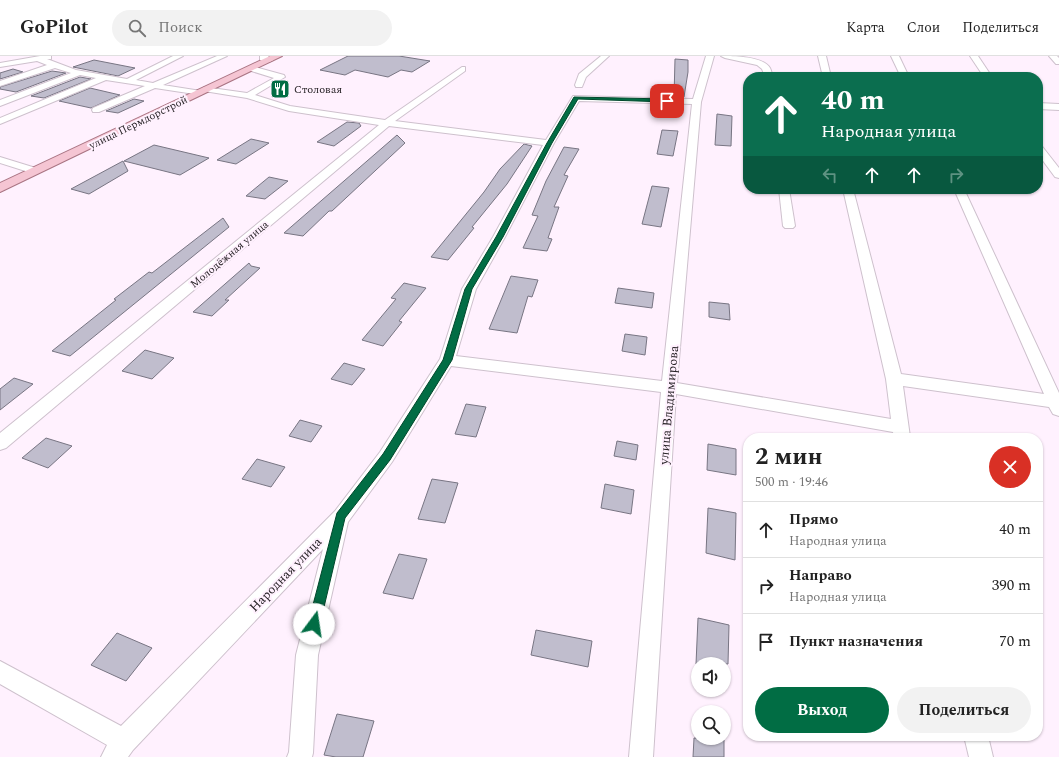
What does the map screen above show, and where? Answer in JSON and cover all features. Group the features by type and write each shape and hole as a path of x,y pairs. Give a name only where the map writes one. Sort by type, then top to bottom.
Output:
{"main road":[{"name":"улица Пермдорстрой","path":"0,188 270,57"}],"street":[{"path":"0,64 55,56"},
{"path":"128,81 179,56"},
{"path":"96,110 223,56"},
{"path":"578,85 582,76 605,56"},
{"name":"улица Владимирова","path":"641,757 669,387 697,102 698,93 708,68 710,56"},
{"path":"726,56 760,64 766,68 767,72"},
{"path":"822,56 826,72"},
{"path":"895,56 903,72"},
{"path":"974,56 985,72"},
{"path":"1053,56 1059,62"},
{"path":"38,58 78,73 106,78 248,96 289,108 387,123 549,143"},
{"path":"0,84 55,65"},
{"path":"248,96 280,77 250,68"},
{"name":"Молодёжная улица","path":"0,443 387,123 462,69"},
{"path":"0,103 78,73"},
{"path":"0,121 106,78"},
{"name":"Народная улица","path":"119,749 341,516 386,457 447,360 469,289 499,237 549,143 576,98 697,102"},
{"path":"1043,106 1059,107"},
{"path":"1043,154 1059,175"},
{"path":"0,160 35,171"},
{"path":"785,194 789,226"},
{"path":"447,360 669,387 901,433 894,380 849,194"},
{"path":"961,194 1058,405"},
{"path":"894,380 1058,405"},
{"path":"299,757 301,753 307,654 341,516"},
{"path":"0,672 119,749"},
{"path":"977,741 981,757"}],"building":[{"path":"348,56 399,56 430,61 412,72 401,70 388,77 355,70 345,75 320,70"},
{"path":"675,59 688,60 688,72 684,97 674,97"},
{"path":"94,60 135,68 118,76 73,67"},
{"path":"13,69 23,72 0,79 0,73"},
{"path":"52,71 66,73 16,92 0,89 0,87"},
{"path":"80,77 91,79 44,98 31,96"},
{"path":"90,88 120,95 91,108 59,101"},
{"path":"134,99 144,101 118,113 106,111"},
{"path":"717,114 732,116 731,146 715,145"},
{"path":"347,122 359,123 361,126 334,146 317,142"},
{"path":"662,130 678,131 673,156 657,154"},
{"path":"397,135 405,143 332,211 329,211 303,236 284,233"},
{"path":"251,139 269,143 236,164 217,160"},
{"path":"524,144 532,146 507,184 472,227 474,228 448,260 431,257 484,192 500,169"},
{"path":"154,145 209,158 180,175 124,161"},
{"path":"564,147 579,149 564,175 568,176 554,207 559,207 548,238 552,239 547,251 523,248 538,216 532,215 546,181"},
{"path":"123,161 128,171 89,194 71,189"},
{"path":"269,177 288,181 265,199 246,196"},
{"path":"652,186 669,188 661,227 642,224"},
{"path":"223,218 229,227 70,356 52,351 116,300 114,299 149,272 152,273"},
{"path":"249,263 251,266 260,268 225,300 229,300 212,316 193,312"},
{"path":"511,276 538,280 532,297 528,296 517,333 489,329"},
{"path":"404,283 426,288 399,321 402,322 383,346 362,340 396,299 391,298"},
{"path":"618,288 654,293 652,308 615,303"},
{"path":"709,302 729,304 730,320 709,317"},
{"path":"625,334 647,337 645,355 622,351"},
{"path":"145,350 174,358 152,379 122,371"},
{"path":"344,363 365,369 352,385 331,379"},
{"path":"14,378 33,384 0,410 0,389"},
{"path":"466,404 486,407 476,437 455,434"},
{"path":"300,420 322,426 311,442 289,436"},
{"path":"46,438 72,446 48,468 22,458"},
{"path":"617,441 638,445 636,460 614,456"},
{"path":"708,444 736,449 736,475 707,470"},
{"path":"257,459 285,467 271,487 242,479"},
{"path":"432,479 458,483 445,523 418,519"},
{"path":"605,484 634,490 631,514 601,508"},
{"path":"708,508 736,513 735,560 706,553"},
{"path":"399,554 427,559 413,599 383,593"},
{"path":"698,618 729,625 728,657 696,657"},
{"path":"536,630 592,641 588,667 531,655"},
{"path":"117,633 152,648 126,681 91,665"},
{"path":"337,714 374,721 363,757 336,757 324,755"},
{"path":"694,745 724,745 724,757 693,757"}],"place":[{"name":"Столовая","path":"280,89"}],"route":[{"path":"314,624 341,516 386,457 447,360 469,289 499,237 549,143 576,98 667,101"}]}
